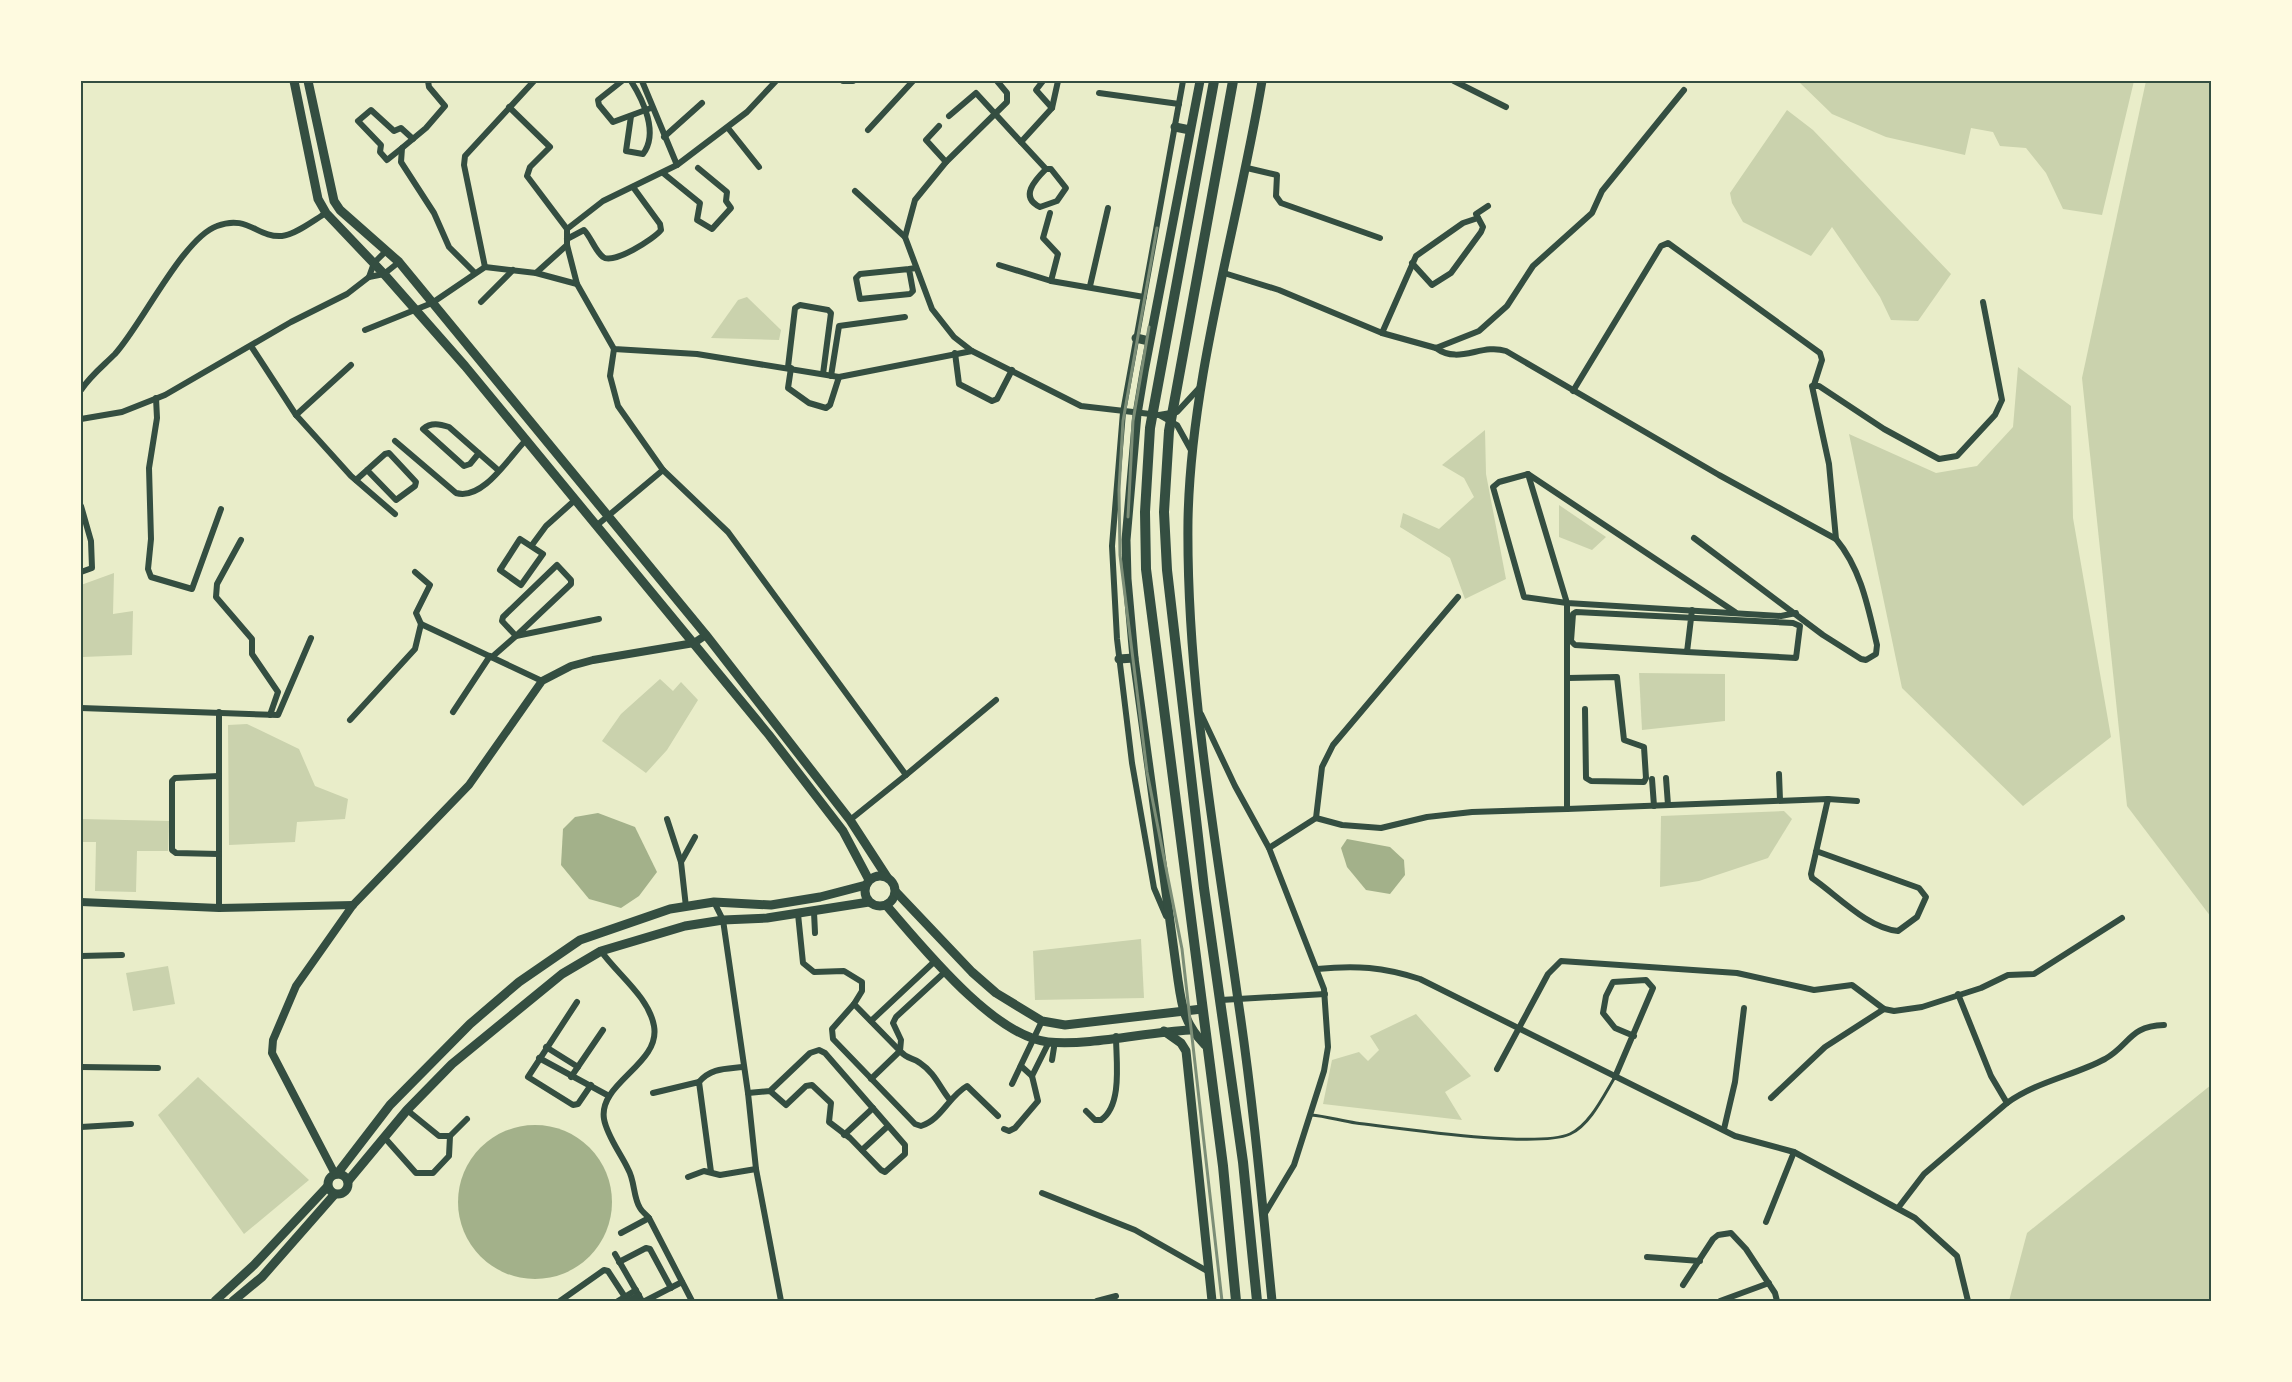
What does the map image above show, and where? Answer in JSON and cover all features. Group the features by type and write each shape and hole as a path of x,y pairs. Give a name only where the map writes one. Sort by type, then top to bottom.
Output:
{"highway":[{"path":"1214,81 1150,428 1145,512 1146,569 1205,1045 1223,1166 1236,1301"},
{"path":"1233,81 1169,431 1165,501 1167,570 1192,785 1243,1162 1257,1301"}],"main road":[{"path":"294,81 318,199 326,213 416,309 694,643 843,831 868,883"},
{"path":"308,81 334,201 340,210 399,262 706,635 850,820 887,877 892,880 896,892 972,972 1003,998 1042,1021 1065,1025 1202,1009"},
{"path":"1200,81 1137,414 1126,540 1134,658 1169,922 1183,1011 1190,1029 1205,1045"},
{"path":"1262,81 1247,168 1201,386 1188,517 1188,611 1219,884 1238,999 1272,1301"},
{"path":"1175,127 1191,130"},
{"path":"1136,338 1149,341"},
{"path":"1119,659 1134,658"},
{"path":"887,877 874,876 868,883 865,891 869,902 874,905 886,905 891,902 896,892"},
{"path":"216,1300 254,1265 327,1187 330,1177 336,1174 390,1105 470,1024 549,959 580,940 611,928 686,907 714,902 771,905 820,897 868,883"},
{"path":"233,1301 262,1277 334,1194 345,1192 348,1181 384,1137 452,1064 562,974 601,951 685,926 723,920 814,912 869,902"},
{"path":"886,905 935,961 1001,1022 1035,1039 1052,1042 1190,1029"},
{"path":"611,928 617,947"},
{"path":"1164,1031 1181,1043 1186,1051 1212,1301"},
{"path":"336,1174 345,1176 348,1181"},
{"path":"327,1187 334,1194"}],"street":[{"path":"413,139 401,128 394,130 371,110 358,122 381,145 380,152 387,160 413,139 445,106 429,87 428,81"},
{"path":"485,267 479,251 465,156 534,81"},
{"path":"622,81 600,99 598,104 612,122 648,109"},
{"path":"631,81 664,137 677,165"},
{"path":"631,116 626,151 643,154 649,125 642,81"},
{"path":"567,229 603,201 677,165 728,128 766,95 776,81"},
{"path":"843,81 853,81"},
{"path":"868,130 913,81"},
{"path":"997,81 1007,96 1007,102 946,162 915,200 905,237 913,269 937,318 972,351 1081,406 1159,415 1177,412 1192,393 1201,386"},
{"path":"1043,81 1036,90 1052,108"},
{"path":"1020,142 1052,108 1058,81"},
{"path":"1169,922 1154,888 1132,763 1112,578 1123,412 1183,81"},
{"path":"1454,81 1506,107"},
{"path":"1436,348 1479,331 1507,306 1533,266 1592,213 1602,191 1684,90"},
{"path":"949,116 976,93 1046,170"},
{"path":"1100,93 1179,104"},
{"path":"664,137 702,103"},
{"path":"509,106 549,144 549,149 530,167 527,176 567,229 567,242 577,284 614,349 609,376 618,406 663,470 728,532 906,775"},
{"path":"939,126 926,140 946,162"},
{"path":"728,128 759,167"},
{"path":"402,148 401,162 434,213 449,247 475,273"},
{"path":"663,173 700,203 697,220 711,229 731,208 726,201 728,192 698,168"},
{"path":"1247,168 1277,175 1276,196 1281,203 1380,238"},
{"path":"1051,169 1066,188 1057,201 1040,207 1030,200 1029,193 1033,182 1046,170 1051,169"},
{"path":"536,273 567,242 584,230 602,257 609,259 632,251 657,234 662,227 633,187"},
{"path":"855,191 905,237"},
{"path":"1412,263 1432,285 1447,278 1481,232 1483,226 1477,212 1488,206"},
{"path":"1090,286 1108,208"},
{"path":"81,390 93,373 115,353 195,243 215,226 241,221 273,236 284,236 326,213"},
{"path":"1050,213 1042,238 1058,254 1051,281"},
{"path":"1382,333 1412,263 1419,253 1462,223 1478,218"},
{"path":"1573,391 1661,246 1668,243 1820,353 1822,360 1812,393 1829,464 1836,539"},
{"path":"369,277 374,263 386,251"},
{"path":"81,419 122,412 156,398 347,294 369,277 384,274 399,262"},
{"path":"999,265 1051,281 1144,297"},
{"path":"365,330 432,303 485,267 536,273 577,284"},
{"path":"913,269 913,291 910,294 861,299 858,297 856,278 860,274 913,269"},
{"path":"481,302 513,270"},
{"path":"1224,273 1279,290 1382,333 1436,348 1449,356 1496,349 1506,351 1719,475 1836,539 1845,549 1863,586 1877,645 1876,654 1866,660 1861,659 1823,635 1694,538"},
{"path":"1814,385 1939,459 1958,456 1995,415 2002,400 1983,302"},
{"path":"827,375 831,313 828,310 800,305 795,308 788,388 809,403 826,408 830,405 839,377"},
{"path":"827,375 839,326 905,317"},
{"path":"251,346 296,415 356,480 395,514"},
{"path":"614,349 698,354 839,377 905,366 972,351"},
{"path":"955,353 959,384 992,401 997,399 1012,370"},
{"path":"296,415 351,364"},
{"path":"156,398 157,418 149,468 151,539 148,570 151,576 192,588 221,509"},
{"path":"1159,415 1177,425 1193,453"},
{"path":"479,453 470,464 461,465 423,429 429,425 440,424 450,427 498,470"},
{"path":"395,441 461,495 475,493 481,489 526,440"},
{"path":"356,480 367,470 389,453 416,482 396,500 367,470"},
{"path":"596,526 663,470"},
{"path":"1735,612 1528,474 1499,482 1493,487 1522,595 1567,603 1781,616 1796,613"},
{"path":"1528,474 1567,603 1567,809"},
{"path":"532,545 546,526 574,500"},
{"path":"81,506 90,541 92,568 81,572"},
{"path":"520,539 532,545 543,556 523,584 519,584 500,569 520,539"},
{"path":"241,540 217,584 216,597 252,639 252,654 278,692 270,715"},
{"path":"453,712 491,656 516,636 571,584 571,580 557,565 504,615 502,621 516,636"},
{"path":"350,720 415,649 421,624 416,613 430,585 415,572"},
{"path":"1316,818 1322,767 1333,745 1458,597"},
{"path":"1687,652 1692,610"},
{"path":"1576,612 1798,624 1799,654 1792,659 1687,652 1575,645 1571,641 1573,614 1576,612"},
{"path":"516,636 599,619"},
{"path":"421,624 542,681"},
{"path":"336,1174 274,1059 272,1048 296,986 353,905 470,785 542,681 561,670 593,660 694,643 706,635"},
{"path":"81,708 219,711 278,715 311,638"},
{"path":"1568,678 1617,677 1624,740 1644,747 1646,778 1644,783 1592,782 1587,778 1585,709"},
{"path":"850,820 996,700"},
{"path":"1199,709 1235,786 1269,848 1325,994 1328,1047 1324,1071 1294,1165 1264,1216"},
{"path":"219,711 219,908"},
{"path":"1779,774 1780,800"},
{"path":"219,776 175,778 172,781 172,850 176,853 219,854"},
{"path":"1666,778 1668,805"},
{"path":"1652,779 1654,806"},
{"path":"1816,851 1919,888 1926,897 1917,917 1898,931 1888,930 1858,912 1812,878 1816,851 1828,799"},
{"path":"1269,848 1316,818 1342,825 1381,828 1427,817 1472,812 1780,800 1857,801"},
{"path":"667,819 681,861 686,907"},
{"path":"681,861 695,837"},
{"path":"81,902 219,908 353,905"},
{"path":"714,902 723,920 748,1093 756,1169 781,1301"},
{"path":"814,912 815,933"},
{"path":"798,914 803,963 814,972 844,971 861,982 862,991 831,1035 915,1124 921,1126 934,1120 950,1100 965,1087 970,1087 998,1116"},
{"path":"1497,1069 1520,1030 1548,974 1561,961 1737,973 1814,990 1852,985 1884,1009 1907,1010 1981,988 2008,975 2034,974 2122,918"},
{"path":"601,951 641,999 650,1012 654,1027 654,1041 648,1053 609,1096 604,1119 635,1184 640,1210 649,1218 692,1301"},
{"path":"81,956 122,955"},
{"path":"871,1021 935,961"},
{"path":"1317,969 1356,965 1394,971 1420,979 1735,1136 1794,1152 1915,1218 1957,1256 1968,1301"},
{"path":"871,1079 900,1051 901,1040 895,1028 896,1017 946,971"},
{"path":"1615,1077 1634,1036 1653,988 1646,980 1613,982 1606,996 1603,1013 1616,1028 1634,1036"},
{"path":"1221,1000 1325,994"},
{"path":"1958,994 1991,1076 2007,1102"},
{"path":"577,1002 528,1076 529,1080 573,1105 578,1104 591,1085"},
{"path":"854,1004 908,1059 919,1062 940,1083 950,1100"},
{"path":"1724,1129 1735,1082 1744,1008"},
{"path":"1771,1098 1826,1047 1884,1009"},
{"path":"1012,1084 1042,1021"},
{"path":"1899,1208 1924,1174 2007,1102 2045,1081 2070,1074 2107,1058 2141,1028 2164,1025"},
{"path":"571,1077 603,1030"},
{"path":"1086,1112 1095,1120 1101,1120 1111,1110 1115,1088 1116,1036"},
{"path":"1052,1042 1052,1060"},
{"path":"1032,1076 1052,1042"},
{"path":"546,1047 578,1067"},
{"path":"748,1093 770,1091 810,1053 819,1050 825,1053 907,1149 891,1169 885,1172 880,1170 862,1150 829,1122 831,1103 812,1085 806,1086 786,1105 770,1091"},
{"path":"539,1058 609,1096"},
{"path":"1004,1129 1009,1131 1015,1128 1036,1107 1038,1096 1032,1076 1021,1066"},
{"path":"81,1067 158,1068"},
{"path":"652,1093 699,1082 706,1073 713,1071 743,1067"},
{"path":"699,1082 711,1172"},
{"path":"844,1135 873,1108"},
{"path":"407,1110 436,1136 450,1136 468,1119"},
{"path":"81,1127 131,1124"},
{"path":"862,1150 888,1126"},
{"path":"384,1137 414,1172 433,1173 449,1156 450,1136"},
{"path":"1766,1222 1794,1152"},
{"path":"688,1177 704,1171 720,1175 756,1169"},
{"path":"1042,1193 1135,1230 1209,1272"},
{"path":"621,1233 649,1218"},
{"path":"1683,1285 1718,1235 1731,1233 1746,1249 1769,1283 1777,1301"},
{"path":"619,1262 646,1248 650,1249 670,1288"},
{"path":"615,1254 640,1297"},
{"path":"1647,1257 1700,1261"},
{"path":"560,1301 604,1269 608,1271 624,1300 670,1288 682,1282"},
{"path":"1720,1301 1769,1283"},
{"path":"1097,1301 1116,1296"}],"lane":[{"path":"1309,1115 1353,1123 1485,1137 1549,1138 1570,1134 1581,1125 1615,1077"}],"shaded area":[{"path":"1798,81 2134,81 2102,215 2063,209 2046,173 2026,148 2000,146 1993,132 1971,128 1965,155 1886,137 1832,114"},
{"path":"2146,81 2211,81 2211,917 2127,806 2082,378"},
{"path":"1787,110 1813,130 1951,274 1918,321 1891,320 1880,297 1832,227 1811,256 1743,222 1732,203 1730,193"},
{"path":"747,297 781,330 779,340 711,338 738,300"},
{"path":"2018,367 2071,406 2073,518 2111,737 2023,806 1902,688 1849,434 1936,473 1977,466 2013,427"},
{"path":"1485,430 1486,474 1506,579 1465,599 1450,558 1400,527 1403,513 1439,529 1474,497 1464,478 1442,465"},
{"path":"1559,505 1606,537 1592,550 1559,537"},
{"path":"114,573 113,614 133,611 132,655 83,657 81,585"},
{"path":"1639,673 1725,674 1725,721 1642,730"},
{"path":"660,679 673,691 681,682 698,700 667,750 646,773 602,741 621,714"},
{"path":"247,724 299,749 315,786 348,799 345,819 297,822 295,842 229,845 228,725"},
{"path":"1784,811 1792,819 1768,858 1699,881 1660,887 1661,816"},
{"path":"598,813 635,827 657,872 639,896 621,908 589,899 561,865 563,829 575,817"},
{"path":"81,819 169,821 168,851 137,851 136,892 95,891 96,842 81,842"},
{"path":"1347,839 1390,847 1404,860 1405,875 1390,894 1366,890 1347,867 1341,848"},
{"path":"1141,939 1144,998 1035,1000 1033,951"},
{"path":"168,966 175,1004 133,1011 126,973"},
{"path":"1416,1014 1471,1076 1445,1092 1462,1120 1323,1104 1332,1060 1359,1052 1368,1061 1379,1050 1370,1036"},
{"path":"198,1077 309,1180 244,1234 158,1115"},
{"path":"2211,1085 2211,1301 2009,1301 2027,1233"},
{"path":"535,1125 550,1126 565,1131 590,1147 606,1172 611,1187 611,1217 606,1232 590,1257 565,1273 550,1278 535,1279 520,1278 505,1273 480,1257 464,1232 459,1217 458,1202 459,1187 464,1172 480,1147 505,1131 520,1126"}],"railway":[{"path":"1157,228 1123,421 1119,490 1120,555 1147,772 1182,949 1222,1301"},
{"path":"1128,517 1133,421 1149,327"}]}
